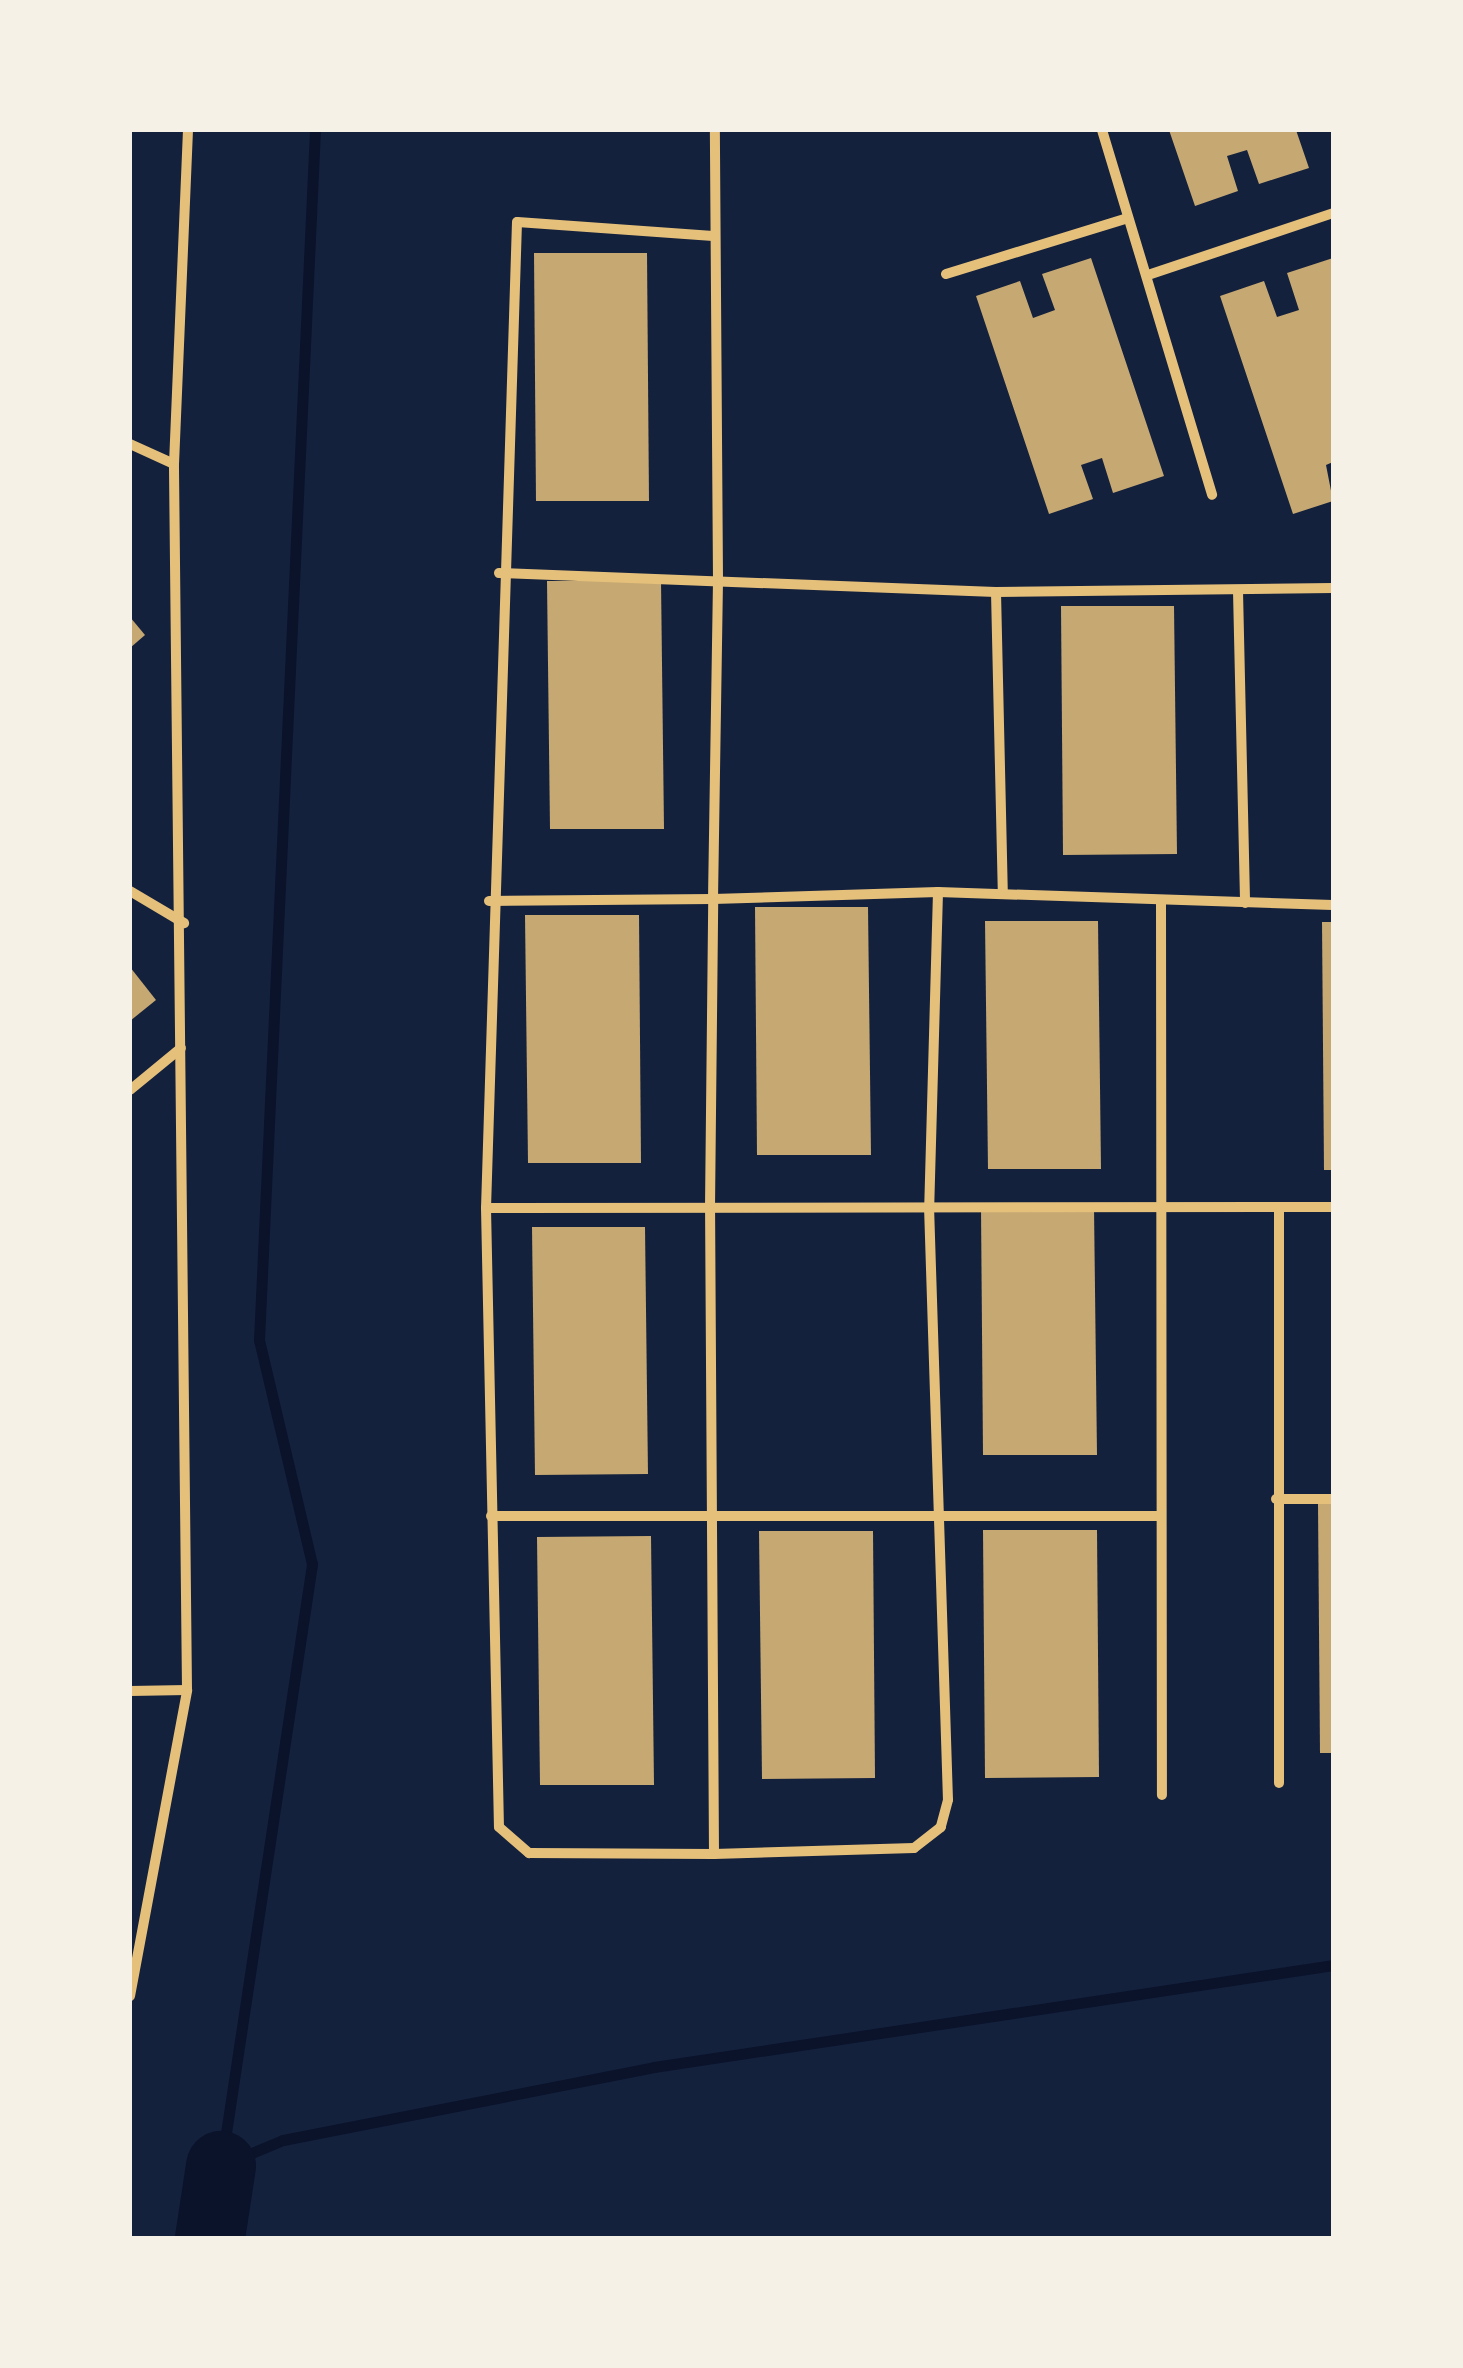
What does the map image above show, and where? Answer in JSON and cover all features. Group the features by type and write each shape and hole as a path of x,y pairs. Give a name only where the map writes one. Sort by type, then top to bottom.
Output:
{"street":[{"path":"130,1996 187,1690 181,1048 184,923 174,464 188,130"},
{"path":"714,130 718,580 710,1208 715,1520 714,1854"},
{"path":"1102,130 1212,495"},
{"path":"1148,274 1333,213"},
{"path":"946,274 1128,218"},
{"path":"713,236 518,219 499,573 489,901 486,1208 491,1516 504,1837 529,1853 898,1854 942,1826 939,1518 928,1206 938,892"},
{"path":"130,444 174,464"},
{"path":"499,573 996,592 1333,588"},
{"path":"1238,591 1245,902"},
{"path":"996,592 1003,894"},
{"path":"130,890 184,923"},
{"path":"489,901 712,900 938,892 1333,905"},
{"path":"1161,902 1156,1204 1162,1796"},
{"path":"130,1090 181,1048"},
{"path":"486,1208 1156,1204 1333,1207"},
{"path":"1278,1783 1279,1207"},
{"path":"1276,1499 1333,1499"},
{"path":"491,1516 715,1520 1162,1516"},
{"path":"130,1692 187,1690"}],"building":[{"path":"1169,130 1296,130 1309,168 1259,184 1247,150 1227,156 1238,191 1195,206"},
{"path":"534,253 647,253 649,501 536,501"},
{"path":"1091,258 1164,476 1113,493 1102,458 1081,465 1093,499 1049,514 976,296 1020,281 1033,318 1055,310 1042,274"},
{"path":"1333,258 1333,462 1326,465 1333,501 1293,514 1220,296 1264,281 1277,317 1299,310 1287,273"},
{"path":"547,581 661,581 664,829 550,829"},
{"path":"1061,606 1174,606 1177,854 1063,855"},
{"path":"130,617 145,635 130,648"},
{"path":"755,907 868,907 871,1155 757,1155"},
{"path":"525,915 639,915 641,1163 528,1163"},
{"path":"985,921 1098,921 1101,1169 988,1169"},
{"path":"1322,922 1333,922 1333,1170 1324,1170"},
{"path":"130,967 156,1000 130,1021"},
{"path":"1094,1207 1097,1455 983,1455 981,1208"},
{"path":"532,1227 645,1227 648,1474 535,1475"},
{"path":"1318,1504 1333,1504 1333,1753 1320,1753"},
{"path":"983,1530 1097,1530 1099,1777 985,1778"},
{"path":"759,1531 873,1531 875,1778 762,1779"},
{"path":"651,1536 654,1785 540,1785 537,1537"}],"waterway":[{"path":"221,2166 312,1564 259,1340 315,130"},
{"path":"221,2166 283,2140 654,2067 1333,1965"},
{"path":"210,2238 221,2166"}]}
